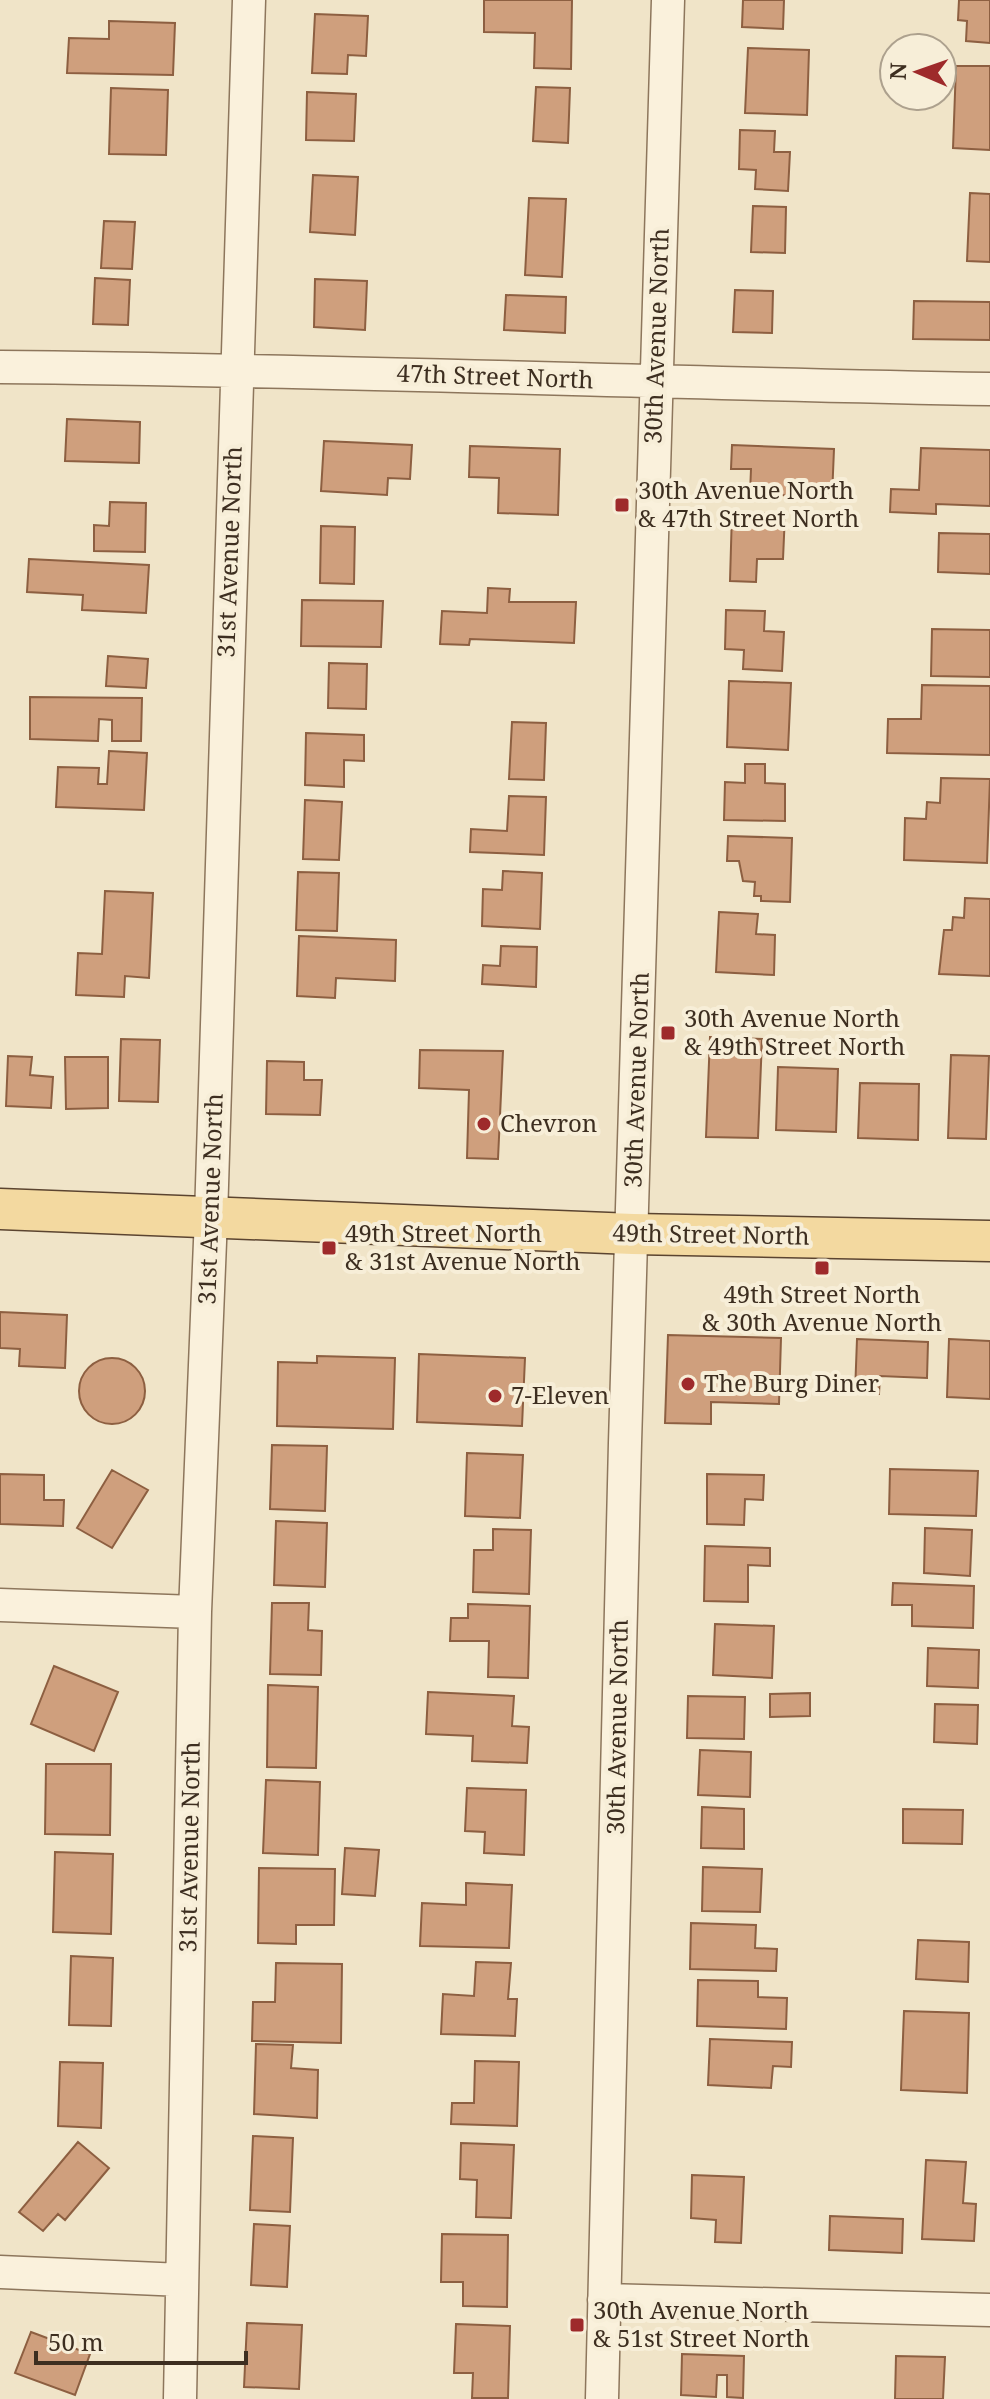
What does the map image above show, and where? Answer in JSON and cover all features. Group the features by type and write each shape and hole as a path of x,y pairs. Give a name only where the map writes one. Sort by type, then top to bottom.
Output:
{"main road":[{"name":"49th Street North","path":"0,1209 633,1234 990,1241"}],"street":[{"name":"31st Avenue North","path":"180,2399 195,1612 211,1217 235,368 249,0"},
{"name":"30th Avenue North","path":"602,2399 655,383 668,0"},
{"name":"47th Street North","path":"0,367 235,368 655,383 990,389"},
{"path":"0,1605 195,1612"},
{"path":"0,2272 182,2280"},
{"path":"604,2300 990,2310"}],"building":[{"path":"484,0 572,0 571,69 534,68 535,33 484,32"},
{"path":"743,0 784,0 783,29 742,27"},
{"path":"959,0 990,0 990,43 966,41 967,21 958,20"},
{"path":"315,14 368,16 366,56 348,55 347,74 312,73"},
{"path":"109,21 175,23 173,75 67,73 69,38 109,39"},
{"path":"748,48 809,50 807,115 745,113"},
{"path":"958,66 990,66 990,150 953,148 954,112 958,112"},
{"path":"536,87 570,88 568,143 533,141"},
{"path":"111,88 168,90 166,155 109,154"},
{"path":"307,92 356,94 354,141 306,140"},
{"path":"740,130 775,131 774,152 790,152 788,191 755,189 756,170 739,169"},
{"path":"313,175 358,177 355,235 310,232"},
{"path":"970,193 990,194 990,262 967,261"},
{"path":"529,198 566,199 562,277 525,275"},
{"path":"753,206 786,207 785,253 751,252"},
{"path":"104,221 135,222 132,269 101,268"},
{"path":"95,278 130,280 128,325 93,324"},
{"path":"315,279 367,281 365,330 314,327"},
{"path":"735,290 773,291 772,333 733,332"},
{"path":"506,295 566,297 565,333 504,330"},
{"path":"914,301 990,302 990,340 913,339"},
{"path":"67,419 140,422 139,463 65,461"},
{"path":"324,441 412,445 410,479 388,478 387,495 321,491"},
{"path":"732,445 834,449 832,497 750,494 751,469 731,469"},
{"path":"470,446 560,449 558,515 498,513 499,478 469,477"},
{"path":"921,448 990,450 990,506 936,504 936,514 890,512 891,489 919,490"},
{"path":"110,502 146,503 145,552 94,551 94,525 109,526"},
{"path":"732,512 785,514 783,559 757,559 756,582 730,581"},
{"path":"321,526 355,527 354,584 320,583"},
{"path":"939,533 990,534 990,574 938,572"},
{"path":"29,559 149,565 146,613 82,610 83,595 27,592"},
{"path":"488,588 510,589 509,602 576,602 574,643 470,639 469,645 440,644 442,611 487,613"},
{"path":"302,600 383,601 381,647 301,646"},
{"path":"726,610 765,611 764,631 784,632 782,671 743,669 744,650 725,649"},
{"path":"932,629 990,630 990,677 931,676"},
{"path":"108,656 148,659 146,688 106,686"},
{"path":"329,663 367,664 366,709 328,708"},
{"path":"729,681 791,683 788,750 727,747"},
{"path":"922,685 990,686 990,755 887,753 888,719 921,719"},
{"path":"30,697 142,698 141,741 112,741 112,720 99,719 98,741 30,739"},
{"path":"512,722 546,723 544,780 509,779"},
{"path":"306,733 364,735 364,761 344,760 344,787 305,785"},
{"path":"109,751 147,753 144,810 56,807 58,767 99,768 98,784 107,784"},
{"path":"745,764 765,764 765,783 785,784 785,821 724,820 725,782 745,783"},
{"path":"941,778 990,779 987,863 904,860 905,818 926,819 927,802 940,803"},
{"path":"509,796 546,797 544,855 470,852 471,829 507,831"},
{"path":"305,800 342,802 339,860 303,859"},
{"path":"728,836 792,838 790,902 761,901 761,896 754,896 755,882 743,881 739,861 727,861"},
{"path":"503,871 542,873 540,929 482,926 483,889 502,890"},
{"path":"298,872 339,873 337,931 296,930"},
{"path":"105,891 153,893 149,978 125,976 124,997 76,995 78,953 102,954"},
{"path":"965,898 990,899 990,976 939,974 944,930 952,930 953,917 964,918"},
{"path":"719,912 758,914 756,934 775,935 774,975 716,972"},
{"path":"299,936 396,940 395,981 336,978 335,998 297,996"},
{"path":"501,946 537,947 536,987 482,984 483,965 500,966"},
{"path":"710,1037 762,1039 758,1138 706,1137"},
{"path":"121,1039 160,1040 158,1102 119,1101"},
{"name":"Chevron","path":"420,1050 503,1051 498,1159 467,1158 469,1090 419,1088"},
{"path":"951,1055 989,1056 986,1139 948,1138"},
{"path":"8,1056 32,1057 30,1075 53,1077 51,1108 6,1106"},
{"path":"65,1057 108,1057 108,1108 66,1109"},
{"path":"267,1061 304,1062 304,1080 322,1080 320,1115 266,1114"},
{"path":"778,1067 838,1069 836,1132 776,1130"},
{"path":"860,1083 919,1084 918,1140 858,1138"},
{"path":"0,1312 67,1315 65,1368 19,1366 20,1349 0,1348"},
{"path":"668,1335 781,1338 779,1404 711,1402 711,1424 665,1423"},
{"path":"857,1339 928,1342 927,1378 880,1376 879,1394 855,1393"},
{"path":"949,1339 990,1341 990,1399 947,1397"},
{"path":"419,1354 525,1358 522,1426 417,1422"},
{"path":"317,1356 395,1358 393,1429 277,1426 278,1362 317,1363"},
{"path":"112,1358 125,1361 135,1368 142,1378 145,1391 142,1404 135,1414 125,1421 112,1424 99,1421 89,1414 82,1404 79,1391 82,1378 89,1368 99,1361"},
{"path":"272,1445 327,1446 325,1511 270,1509"},
{"path":"467,1453 523,1455 520,1518 465,1516"},
{"path":"890,1469 978,1471 976,1516 889,1514"},
{"path":"112,1470 148,1490 112,1548 77,1528"},
{"path":"0,1474 44,1475 44,1500 64,1500 63,1526 0,1524"},
{"path":"707,1474 764,1475 763,1500 745,1499 744,1525 707,1524"},
{"path":"276,1521 327,1523 325,1587 274,1585"},
{"path":"925,1528 972,1530 970,1576 924,1573"},
{"path":"493,1529 531,1530 529,1594 473,1592 474,1550 493,1550"},
{"path":"705,1546 770,1548 770,1566 748,1565 748,1602 704,1601"},
{"path":"893,1583 974,1586 973,1628 912,1626 912,1605 892,1605"},
{"path":"272,1603 309,1603 308,1630 322,1631 321,1675 270,1674"},
{"path":"468,1604 530,1606 528,1678 488,1677 489,1641 450,1641 451,1618 468,1618"},
{"path":"715,1624 774,1626 772,1678 713,1675"},
{"path":"928,1648 979,1650 978,1688 927,1686"},
{"path":"54,1666 118,1692 94,1751 31,1724"},
{"path":"268,1685 318,1687 316,1768 267,1767"},
{"path":"428,1692 514,1696 512,1726 529,1727 527,1763 472,1761 473,1736 426,1734"},
{"path":"810,1693 810,1716 770,1717 770,1694"},
{"path":"688,1696 745,1697 744,1739 687,1738"},
{"path":"935,1704 978,1705 977,1744 934,1742"},
{"path":"700,1750 751,1752 750,1797 698,1795"},
{"path":"46,1764 111,1764 110,1835 45,1834"},
{"path":"266,1780 320,1782 318,1855 263,1853"},
{"path":"467,1788 526,1790 524,1855 484,1853 485,1832 465,1831"},
{"path":"702,1807 744,1809 744,1849 701,1848"},
{"path":"903,1809 963,1810 962,1844 903,1843"},
{"path":"345,1848 379,1850 375,1896 342,1894"},
{"path":"55,1852 113,1854 111,1934 53,1932"},
{"path":"703,1867 762,1869 760,1912 702,1911"},
{"path":"259,1868 335,1869 334,1925 296,1925 296,1944 258,1943"},
{"path":"466,1883 512,1885 509,1948 420,1946 422,1903 466,1905"},
{"path":"691,1923 756,1925 755,1948 777,1949 776,1971 690,1969"},
{"path":"918,1940 969,1942 968,1982 916,1979"},
{"path":"71,1956 113,1958 111,2026 69,2025"},
{"path":"476,1962 511,1963 508,1999 517,1999 515,2036 441,2034 443,1994 474,1996"},
{"path":"276,1963 342,1964 341,2043 252,2041 253,2002 275,2002"},
{"path":"698,1980 758,1981 758,1997 787,1998 786,2029 697,2026"},
{"path":"904,2011 969,2013 967,2093 901,2090"},
{"path":"710,2039 792,2042 791,2067 773,2066 771,2088 708,2085"},
{"path":"256,2044 293,2045 291,2068 318,2070 317,2118 254,2114"},
{"path":"475,2061 519,2062 517,2126 451,2124 452,2103 474,2103"},
{"path":"60,2062 103,2063 101,2128 58,2126"},
{"path":"253,2136 293,2138 290,2212 250,2210"},
{"path":"78,2142 109,2168 65,2220 58,2214 43,2231 19,2212"},
{"path":"461,2143 514,2145 511,2218 476,2217 477,2180 460,2179"},
{"path":"926,2160 966,2162 963,2203 976,2204 974,2241 922,2239"},
{"path":"692,2175 744,2177 741,2243 715,2242 716,2220 691,2218"},
{"path":"830,2216 903,2219 902,2253 829,2250"},
{"path":"254,2224 290,2226 287,2287 251,2285"},
{"path":"442,2234 508,2235 507,2307 463,2306 463,2282 441,2282"},
{"path":"247,2323 302,2325 299,2389 244,2387"},
{"path":"456,2324 510,2326 508,2398 472,2398 473,2373 454,2373"},
{"path":"31,2332 90,2354 75,2395 15,2373"},
{"path":"682,2354 744,2356 743,2398 727,2397 727,2375 717,2375 716,2397 681,2395"},
{"path":"896,2356 945,2357 943,2399 895,2399"}],"place":[{"name":"30th Avenue North & 47th Street North","path":"622,505"},
{"name":"30th Avenue North & 49th Street North","path":"668,1033"},
{"name":"Chevron","path":"484,1124"},
{"name":"49th Street North & 31st Avenue North","path":"329,1248"},
{"name":"49th Street North & 30th Avenue North","path":"822,1268"},
{"name":"The Burg Diner","path":"688,1384"},
{"name":"7-Eleven","path":"495,1396"},
{"name":"30th Avenue North & 51st Street North","path":"577,2325"}]}
